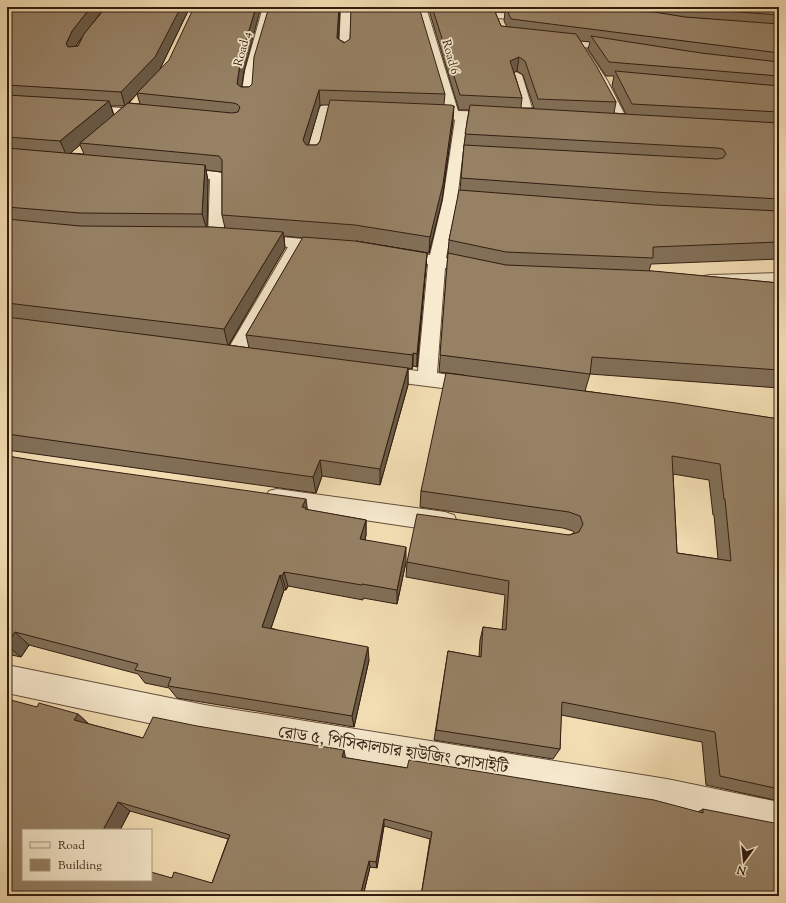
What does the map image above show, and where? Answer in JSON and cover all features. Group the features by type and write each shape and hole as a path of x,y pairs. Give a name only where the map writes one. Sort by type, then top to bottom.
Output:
{"street":[{"name":"Road 4","path":"247,98 250,71 268,7"},
{"path":"344,52 346,7"},
{"name":"Road 6","path":"421,7 453,114 461,120 455,155"},
{"path":"501,30 494,11 544,17"},
{"path":"623,123 601,80 573,43 629,51"},
{"path":"516,76 529,118"},
{"path":"601,80 616,81"},
{"path":"117,122 140,101"},
{"path":"69,108 160,115"},
{"path":"313,156 325,109 373,111"},
{"path":"429,113 545,119"},
{"path":"592,122 638,124"},
{"path":"427,379 437,261 450,200 455,155 470,156"},
{"path":"163,171 217,176 216,237"},
{"path":"450,200 466,201"},
{"path":"201,237 231,238"},
{"path":"246,239 342,247"},
{"path":"257,359 226,355 299,243"},
{"path":"386,253 467,267"},
{"path":"695,281 779,278"},
{"path":"358,371 490,387"},
{"path":"253,495 462,524"},
{"name":"রোড ৫, পিসিকালচার হাউজিং সোসাইটি","path":"7,679 205,720 667,795 779,818"}],"building":[{"path":"7,7 91,7 72,31 66,44 68,47 78,46 84,34 106,7 181,7 155,57 121,92 7,85"},
{"path":"194,7 256,7 241,57 237,84 241,87 249,87 252,84 254,57 269,7 339,7 337,38 344,43 350,39 351,7 419,7 445,94 319,90 303,140 306,145 317,145 320,141 330,100 454,106 443,184 430,237 355,225 222,215 222,160 219,156 80,143 128,103 232,113 238,112 240,107 233,103 137,93 169,60"},
{"path":"432,7 493,7 501,26 576,34 597,67 616,102 538,99 525,61 519,57 510,61 522,98 460,95"},
{"path":"680,7 779,7 779,15 685,8"},
{"path":"506,8 654,12 685,17 779,24 779,53 511,19"},
{"path":"591,36 701,53 779,62 779,76 609,62"},
{"path":"615,71 779,86 779,112 632,104"},
{"path":"7,95 109,101 60,141 7,137"},
{"path":"470,105 779,123 779,199 461,178 464,145 717,159 723,158 726,154 723,149 717,148 465,134"},
{"path":"7,148 205,165 202,214 80,213 7,207"},
{"path":"459,190 655,205 779,211 779,242 653,247 653,258 506,252 449,240"},
{"path":"7,219 80,226 212,227 283,232 224,329 7,303"},
{"path":"303,237 355,241 427,253 417,354 413,353 413,355 246,335"},
{"path":"448,253 506,265 653,271 779,283 779,370 592,357 590,374 440,355"},
{"path":"7,317 408,368 380,469 320,460 313,477 7,434"},
{"path":"446,373 676,403 779,419 779,789 720,776 715,732 562,702 560,749 436,730 448,651 481,657 483,627 506,630 509,581 407,562 417,514 569,535 579,532 583,524 580,516 569,512 421,491","holes":["672,456 720,464 731,561 677,553"]},
{"path":"7,456 306,499 302,507 306,508 305,509 366,520 360,539 406,547 397,590 284,572 282,576 280,575 262,627 368,647 352,716 168,686 171,678 135,670 138,664 15,632 7,644"},
{"path":"7,699 37,707 39,703 78,714 74,720 143,738 153,717 197,726 344,750 342,757 407,768 409,760 654,800 703,813 703,809 779,824 779,896 705,896 686,891 686,896 421,896 432,832 384,819 376,862 369,861 360,896 7,896"}]}
